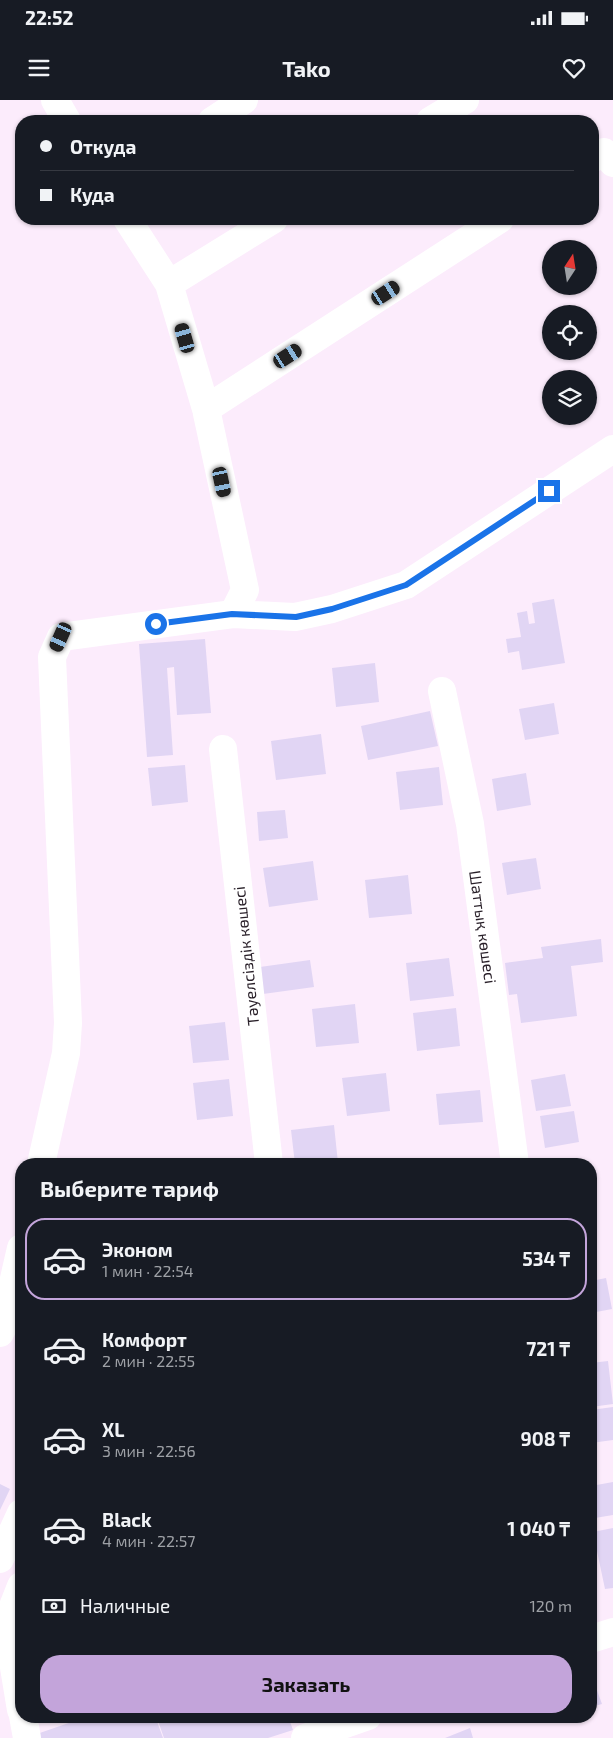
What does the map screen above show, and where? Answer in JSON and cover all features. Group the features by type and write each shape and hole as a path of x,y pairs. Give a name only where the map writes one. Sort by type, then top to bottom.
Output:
{"street":[{"path":"55,100 64,115"},
{"path":"221,115 244,100"},
{"path":"440,115 464,100"},
{"path":"599,155 604,152 613,164"},
{"path":"131,225 169,284 206,409 245,590 232,614"},
{"path":"169,284 264,225"},
{"path":"206,409 491,225"},
{"path":"42,1158 66,1052 68,1023 52,657 61,637 232,614 296,617 332,609 406,585 613,449"},
{"name":"Шаттық көшесі","path":"442,691 470,824 514,1158"},
{"name":"Тәуелсіздік көшесі","path":"223,749 268,1158"},
{"path":"0,1333 15,1274"},
{"path":"0,1559 15,1526"},
{"path":"15,1601 4,1631 15,1682"},
{"path":"597,1637 613,1632"},
{"path":"24,1723 27,1738"},
{"path":"304,1738 348,1723"}],"building":[{"path":"554,599 565,663 522,670 519,651 508,653 506,639 521,637 517,613 527,611 529,624 535,623 532,603"},
{"path":"205,639 211,713 177,715 174,667 167,668 173,755 147,757 139,644"},
{"path":"375,663 379,702 336,707 332,668"},
{"path":"554,703 559,734 525,740 519,709"},
{"path":"430,711 438,746 368,760 361,726"},
{"path":"321,734 326,774 276,780 271,741"},
{"path":"185,765 188,802 152,806 148,768"},
{"path":"439,767 443,805 400,810 396,772"},
{"path":"526,773 531,805 497,811 492,779"},
{"path":"285,810 288,838 259,841 257,812"},
{"path":"536,858 541,889 507,895 502,863"},
{"path":"313,861 318,900 269,907 263,868"},
{"path":"408,875 412,914 369,918 365,880"},
{"path":"601,939 603,962 571,966 577,1016 521,1023 517,994 509,995 505,963 543,958 541,947"},
{"path":"449,958 454,996 410,1001 406,963"},
{"path":"310,960 314,987 263,994 260,967"},
{"path":"355,1004 359,1043 316,1047 312,1009"},
{"path":"456,1008 460,1046 417,1051 413,1013"},
{"path":"225,1022 229,1060 193,1063 189,1026"},
{"path":"386,1073 390,1111 347,1116 342,1078"},
{"path":"565,1074 571,1106 536,1111 531,1080"},
{"path":"229,1079 233,1116 197,1120 193,1083"},
{"path":"480,1090 483,1122 439,1125 436,1094"},
{"path":"574,1111 579,1142 545,1148 540,1116"},
{"path":"334,1125 337,1158 294,1158 291,1130"},
{"path":"606,1278 612,1309 597,1312 597,1280"},
{"path":"608,1361 613,1404 597,1406 597,1362"},
{"path":"613,1407 613,1440 597,1442 597,1409"},
{"path":"613,1482 613,1515 597,1518 597,1485"},
{"path":"0,1484 10,1489 0,1510"},
{"path":"613,1528 613,1588 605,1589 597,1551 597,1531"},
{"path":"597,1690 602,1704 597,1705"},
{"path":"69,1723 158,1723 163,1738 32,1738 31,1736"},
{"path":"159,1723 290,1723 293,1730 268,1738 164,1738"},
{"path":"470,1728 473,1738 445,1738"}],"route":[{"path":"156,624 232,614 296,617 332,609 406,585 549,491"}]}
